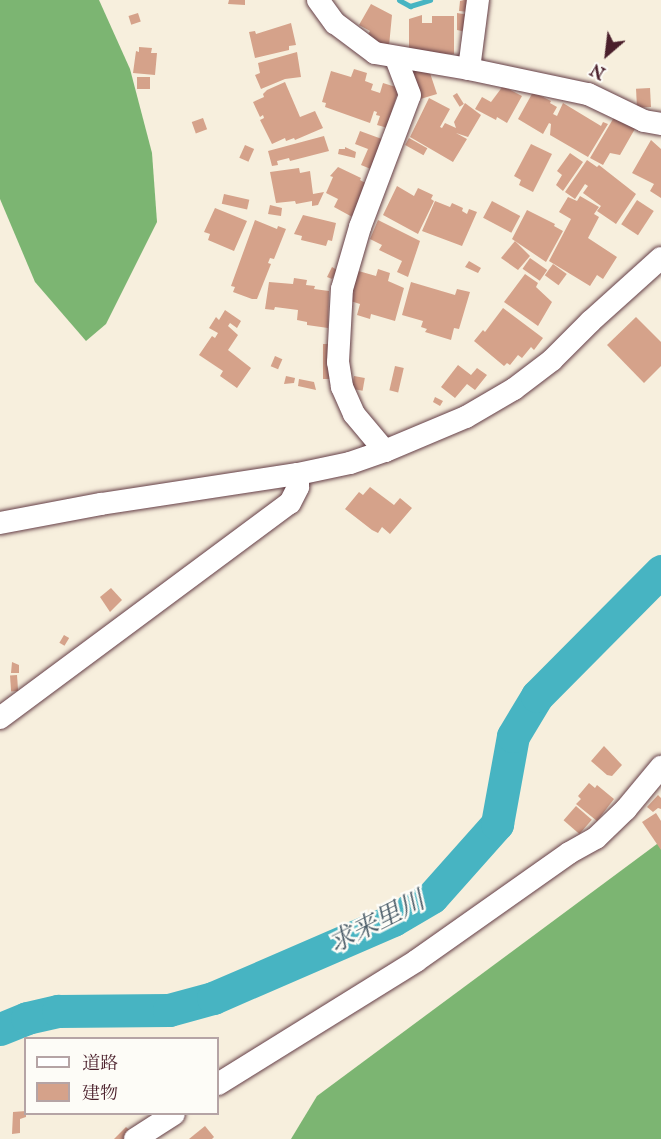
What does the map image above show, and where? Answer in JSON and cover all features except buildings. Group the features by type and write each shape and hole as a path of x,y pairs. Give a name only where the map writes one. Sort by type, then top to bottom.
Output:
{"street":[{"path":"318,0 335,23 375,53 469,69 588,94 644,121 661,124"},
{"path":"469,69 478,0"},
{"path":"386,451 354,414 342,387 338,362 342,288 360,227 410,95 396,58"},
{"path":"0,523 101,504 298,474 350,463 386,451 466,417 514,389 552,360 591,321 661,258"},
{"path":"0,718 291,503 298,487 298,474"},
{"path":"219,1083 416,961 569,853 596,838 626,809 661,767"},
{"path":"135,1139 171,1115"}],"green space":[{"path":"0,0 99,0 130,69 152,153 157,222 106,324 86,341 35,282 0,199"},
{"path":"661,841 661,1139 291,1139 317,1096"}],"waterway":[{"path":"399,0 410,6 430,0"},
{"name":"求来里川","path":"0,1029 27,1018 58,1011 169,1010 213,998 393,920 432,897 497,824 513,736 537,696 661,571"}]}
